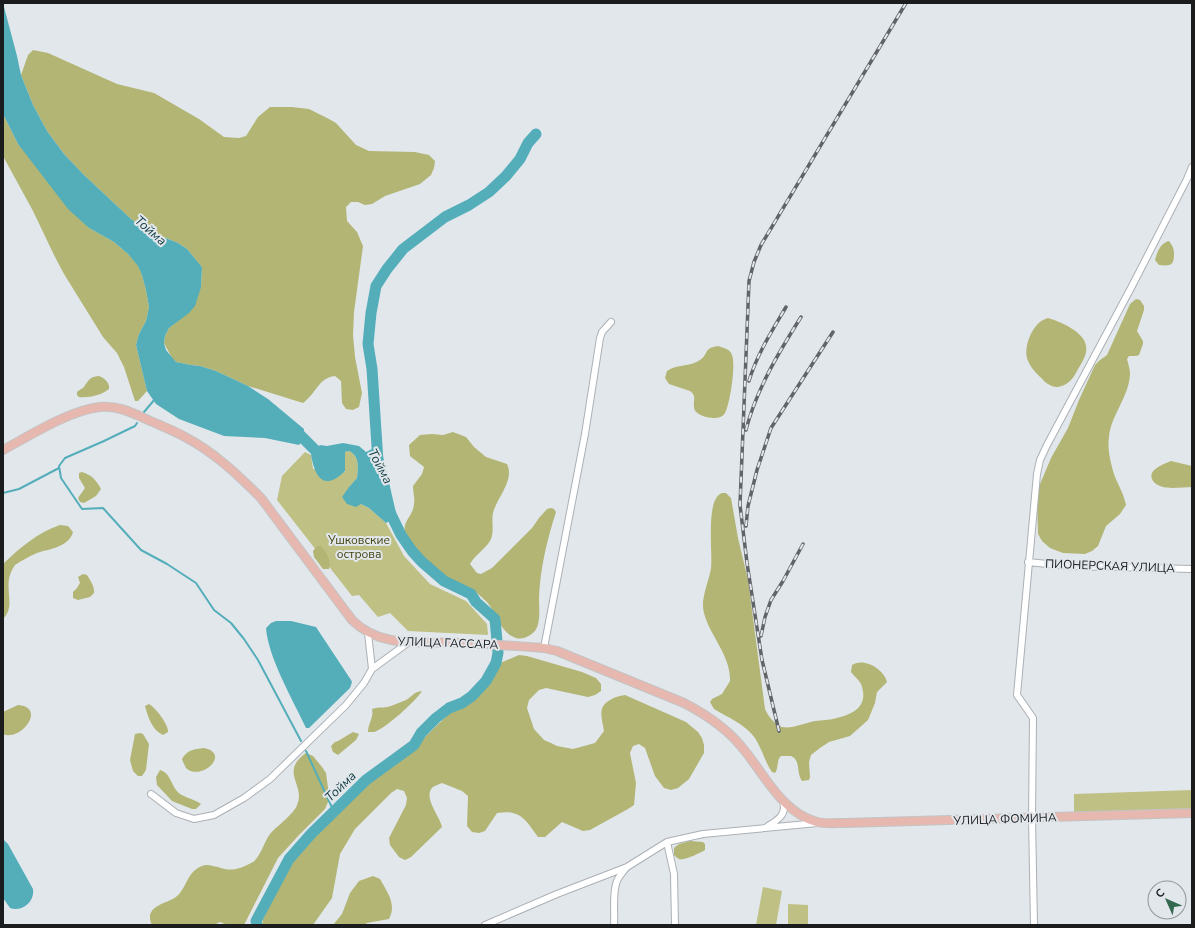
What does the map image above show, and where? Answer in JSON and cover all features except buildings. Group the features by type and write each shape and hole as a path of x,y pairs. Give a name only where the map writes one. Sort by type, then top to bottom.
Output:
{"main road":[{"name":"УЛИЦА ГАССАРА","path":"3,450 31,434 73,414 100,406 108,406 126,410 185,436 214,456 261,498 352,620 368,633 386,640 409,642 544,648 560,652 684,703 703,713 726,730 740,744 783,802 796,812 818,823"},
{"name":"УЛИЦА ФОМИНА","path":"818,823 1192,813"}],"street":[{"path":"1034,925 1032,818 1033,718 1018,695 1028,562 1037,474 1040,460 1136,279 1192,167"},
{"path":"544,648 585,434 600,338 606,326 611,322"},
{"name":"ПИОНЕРСКАЯ УЛИЦА","path":"1028,562 1067,566 1192,569"},
{"path":"368,633 372,669"},
{"path":"151,794 176,813 194,819 214,815 244,798 270,779 346,705 364,683 372,669 409,642"},
{"path":"764,828 774,823 785,811 783,802"},
{"path":"485,925 564,891 628,867 667,842 703,834 818,823"},
{"path":"667,842 674,874 674,925"},
{"path":"614,925 615,889 621,874 628,867"}],"green space":[{"path":"33,50 48,53 117,84 154,93 199,119 224,137 239,138 246,136 258,117 270,107 292,107 309,109 336,123 356,145 369,151 415,152 429,155 435,161 431,175 420,184 385,196 372,204 365,205 358,202 351,202 346,207 347,221 357,232 363,246 354,312 353,335 355,357 362,393 359,407 353,410 346,409 342,403 341,381 335,376 329,377 321,383 303,403 248,386 216,371 200,366 176,362 172,358 164,343 165,336 169,328 178,321 201,287 202,267 187,249 178,243 146,230 131,219 64,154 47,131 33,105 21,75 28,55"},
{"path":"3,114 18,144 89,228 114,242 138,265 146,290 149,307 146,321 139,334 136,345 147,391 138,401 135,401 124,367 117,353 103,337 64,274 33,211 3,156"},
{"path":"1169,241 1174,250 1173,261 1169,265 1159,265 1155,260 1158,251 1163,244"},
{"path":"1136,299 1140,300 1144,306 1137,331 1143,341 1143,344 1139,355 1129,356 1127,359 1130,372 1129,382 1110,429 1109,442 1112,467 1126,505 1120,514 1106,526 1098,546 1092,551 1085,554 1063,553 1050,548 1042,541 1038,534 1038,489 1051,458 1068,428 1095,365 1107,355 1130,304"},
{"path":"1048,318 1065,324 1071,328 1081,336 1085,341 1086,346 1085,356 1075,375 1065,385 1057,387 1045,382 1029,363 1026,354 1027,344 1034,329 1040,322"},
{"path":"718,346 730,351 733,360 733,375 729,402 725,413 720,417 711,418 702,416 696,412 694,407 694,396 690,391 669,384 665,378 667,371 675,367 692,364 703,358 710,348"},
{"path":"99,376 108,382 109,389 103,393 91,396 79,397 77,395 77,392 83,388 91,378"},
{"path":"453,432 466,437 474,447 486,457 507,464 509,470 507,482 493,513 493,531 490,541 470,564 477,573 481,574 492,568 532,528 547,509 554,509 556,512 542,565 538,624 535,631 526,637 516,638 507,633 486,601 473,590 445,577 423,559 413,548 405,533 405,524 414,504 413,486 422,474 424,467 410,456 409,445 420,435 443,435"},
{"name":"Ушковские острова","path":"349,451 353,453 357,459 358,466 357,478 349,487 361,504 369,508 386,523 404,556 430,584 466,601 487,624 488,635 408,631 390,613 378,617 359,595 352,596 277,500 282,476 305,452 311,455 313,469 345,472 345,452"},
{"path":"1171,461 1192,466 1192,487 1166,488 1154,482 1151,477 1154,471 1160,466"},
{"path":"82,472 93,478 101,489 96,496 84,503 80,502 78,498 85,488 79,478 79,473"},
{"path":"722,493 726,493 731,498 738,538 748,580 765,709 772,720 782,727 790,727 815,721 829,720 855,711 862,703 863,698 861,684 851,672 852,665 857,663 868,663 878,669 885,677 887,682 877,692 875,703 868,720 850,736 829,742 811,755 809,762 809,780 802,781 796,760 791,756 781,756 775,773 772,772 751,733 736,721 714,709 710,702 712,699 722,694 730,681 727,663 707,622 703,608 704,596 711,568 711,527 713,505 717,497"},
{"path":"60,525 68,526 73,532 67,541 58,547 34,554 15,565 9,580 9,607 3,619 3,564 30,541 44,532"},
{"path":"317,546 321,546 327,554 329,569 323,569 314,557 313,551"},
{"path":"83,574 87,575 91,581 94,588 94,593 90,597 78,600 73,598 73,592 80,583 78,577"},
{"path":"519,655 582,672 596,678 601,684 601,691 588,697 546,688 539,690 529,700 527,708 534,729 544,740 557,746 573,749 595,743 604,731 601,713 603,706 612,699 625,695 686,722 698,732 704,745 704,753 689,779 678,788 671,790 664,788 655,776 645,748 639,744 633,746 630,753 636,783 634,805 590,830 583,831 562,822 545,837 538,837 522,817 517,814 505,812 497,813 485,831 479,833 472,832 467,826 468,796 462,791 442,783 433,787 429,796 442,827 411,857 405,860 399,857 390,845 389,838 406,805 407,798 404,791 397,789 391,793 355,829 340,854 332,898 313,925 262,925 263,919 290,865 356,790 380,771 402,759 452,711 472,701 483,690 498,664"},
{"path":"422,691 414,701 385,726 374,732 368,732 372,709 391,706 406,700 417,692"},
{"path":"149,704 158,712 168,729 168,732 163,735 153,727 149,719 145,706"},
{"path":"18,705 26,707 30,712 31,717 28,723 17,733 10,735 3,734 3,712"},
{"path":"353,732 359,734 356,740 338,755 333,752 331,746 335,742"},
{"path":"135,734 143,734 149,744 146,770 142,776 138,776 133,771 130,760"},
{"path":"204,748 212,751 215,756 211,766 199,772 186,768 182,759 184,756 191,750"},
{"path":"306,753 313,756 326,773 329,795 328,802 325,809 278,858 244,925 227,925 220,922 214,925 152,925 150,919 153,910 157,906 176,897 195,870 206,865 230,870 237,869 253,862 256,859 270,834 289,816 297,805 299,798 294,766"},
{"path":"160,770 168,775 178,793 201,804 196,809 192,809 172,801 157,785 156,777"},
{"path":"1192,790 1192,811 1074,813 1074,794"},
{"path":"690,841 703,842 705,844 705,850 684,859 679,859 674,855 674,848 679,844"},
{"path":"373,876 380,879 392,903 389,919 367,923 364,925 333,925 342,914 350,893 359,881"},
{"path":"763,887 782,891 776,925 756,925"},
{"path":"788,904 808,905 808,925 788,925"}],"water":[{"path":"3,3 21,75 33,105 47,131 64,154 131,219 146,230 178,243 187,249 202,267 201,287 195,306 189,313 169,328 165,336 164,343 166,350 176,362 200,366 216,371 248,386 268,399 304,429 304,439 299,445 265,438 224,436 179,419 156,404 147,391 136,345 139,334 146,321 149,307 142,275 138,266 128,254 114,242 89,228 68,209 18,144 3,114"},
{"path":"343,443 359,446 366,452 376,447 381,448 397,517 386,523 369,508 361,504 356,507 347,504 342,497 357,478 358,463 353,453 349,451 345,452 345,471 338,477 326,481 318,475 311,455 320,445 327,446"},
{"path":"276,621 291,621 316,627 352,682 350,688 309,728 306,728 271,652 266,628 271,623"},
{"path":"3,839 8,844 33,889 30,902 19,909 10,908 3,898"}],"waterway":[{"path":"378,462 372,369 368,344 371,313 376,286 403,249 445,217 469,205 489,192 506,176 520,159 528,143 536,134"},
{"path":"144,412 155,399"},
{"path":"137,423 135,426 65,458 59,466 61,478 82,509 103,508 141,550 167,564 196,583 214,610 231,623 258,660 301,741"},
{"name":"Тойма","path":"293,430 297,432 320,455 327,453"},
{"path":"3,493 19,489 59,468"},
{"name":"Тойма","path":"257,925 256,921 289,859 311,834 366,780 414,745 421,733 436,718 449,708 462,703 472,696 486,681 496,663 498,653 495,619 476,602 471,594 444,581 422,562 401,535 387,506"},
{"path":"306,751 334,812"}],"railway":[{"path":"779,731 762,660 747,563 740,505 749,281 754,262 761,245 906,3"},
{"path":"749,381 761,352 786,307"},
{"path":"746,430 750,415 762,386 801,317"},
{"path":"746,526 748,506 757,470 771,428 833,332"},
{"path":"761,636 765,617 771,600 803,544"}]}
